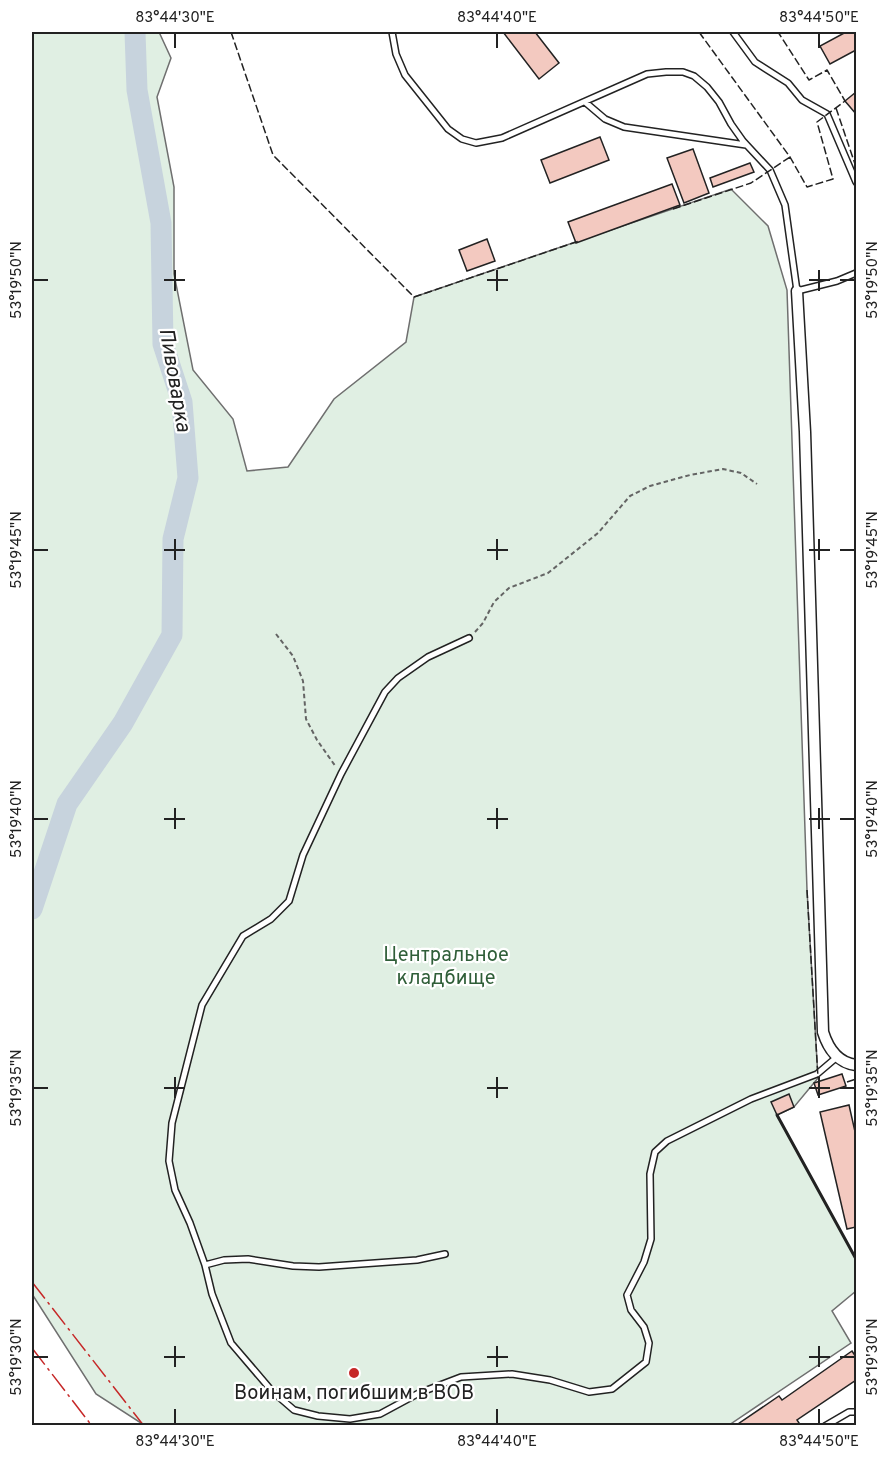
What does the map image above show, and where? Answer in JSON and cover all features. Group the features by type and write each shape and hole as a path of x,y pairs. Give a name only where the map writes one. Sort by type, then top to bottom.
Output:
{"street":[{"path":"797,291 805,432 823,1032 827,1046 837,1057 856,1065"}],"lane":[{"path":"392,32 396,54 405,75 448,129 462,139 476,143 502,138 647,74 683,72 694,76 708,87 747,146 770,170 785,204 797,291 837,281 856,273"},
{"path":"733,32 755,63 788,83 802,100 827,114 856,182"},
{"path":"585,102 605,119 624,127 747,146"},
{"path":"469,638 428,657 398,678 385,692 341,774 303,855 289,901 271,919 243,936 202,1005 172,1123 169,1161 176,1190 190,1223 205,1265 212,1294 231,1342 272,1391 294,1410 318,1416 350,1419 380,1414 419,1393 460,1377 512,1374 550,1380 589,1392 612,1389 646,1362 649,1342 644,1327 631,1310 627,1295 644,1262 651,1239 650,1174 655,1152 667,1141 751,1099 817,1074 837,1057"},
{"path":"205,1265 224,1260 248,1259 293,1266 319,1267 417,1260 445,1254"},
{"path":"825,1425 856,1412"}],"path":[{"path":"469,638 483,623 494,602 509,588 548,573 598,533 630,496 650,486 723,469 741,473 757,484"},
{"path":"276,634 293,656 303,681 306,719 317,740 341,774"}],"green space":[{"name":"Центральное кладбище","path":"32,32 159,32 171,58 157,97 174,187 174,274 193,370 233,419 247,471 288,467 334,399 406,342 414,297 731,189 768,226 787,290 807,890 818,1078 794,1107 777,1115 856,1259 856,1291 832,1311 851,1343 729,1425 144,1425 96,1394 32,1294"}],"building":[{"path":"503,32 535,32 559,63 539,79"},
{"path":"846,32 856,32 856,50 830,64 820,46"},
{"path":"856,92 856,114 845,101"},
{"path":"600,137 609,160 550,183 541,160"},
{"path":"693,149 709,193 684,203 667,158"},
{"path":"750,163 754,172 713,187 710,178"},
{"path":"672,184 680,205 576,243 568,222"},
{"path":"487,239 495,261 467,271 459,250"},
{"path":"842,1074 846,1086 818,1095 814,1083"},
{"path":"789,1094 794,1107 777,1115 771,1102"},
{"path":"849,1105 856,1136 856,1227 847,1229 820,1112"},
{"path":"852,1351 856,1357 856,1380 797,1420 801,1426 735,1426 779,1396 782,1400"}],"waterway":[{"name":"Пивоварка","path":"32,909 67,804 123,723 172,635 173,539 188,478 182,402 163,344 161,223 137,90 135,32"}],"fence":[{"path":"231,32 273,155 414,297 579,241"},
{"path":"699,32 790,157 807,187 833,179 817,122 845,101 827,70 809,80 778,32"},
{"path":"836,108 856,167"},
{"path":"673,209 751,183 790,157"},
{"path":"807,890 818,1078"},
{"path":"847,1082 856,1079"}],"wall":[{"path":"777,1115 856,1259"}],"power":[{"path":"32,1282 144,1426"},
{"path":"32,1348 92,1426"}],"place":[{"name":"Воинам, погибшим в ВОВ","path":"354,1373"}]}
